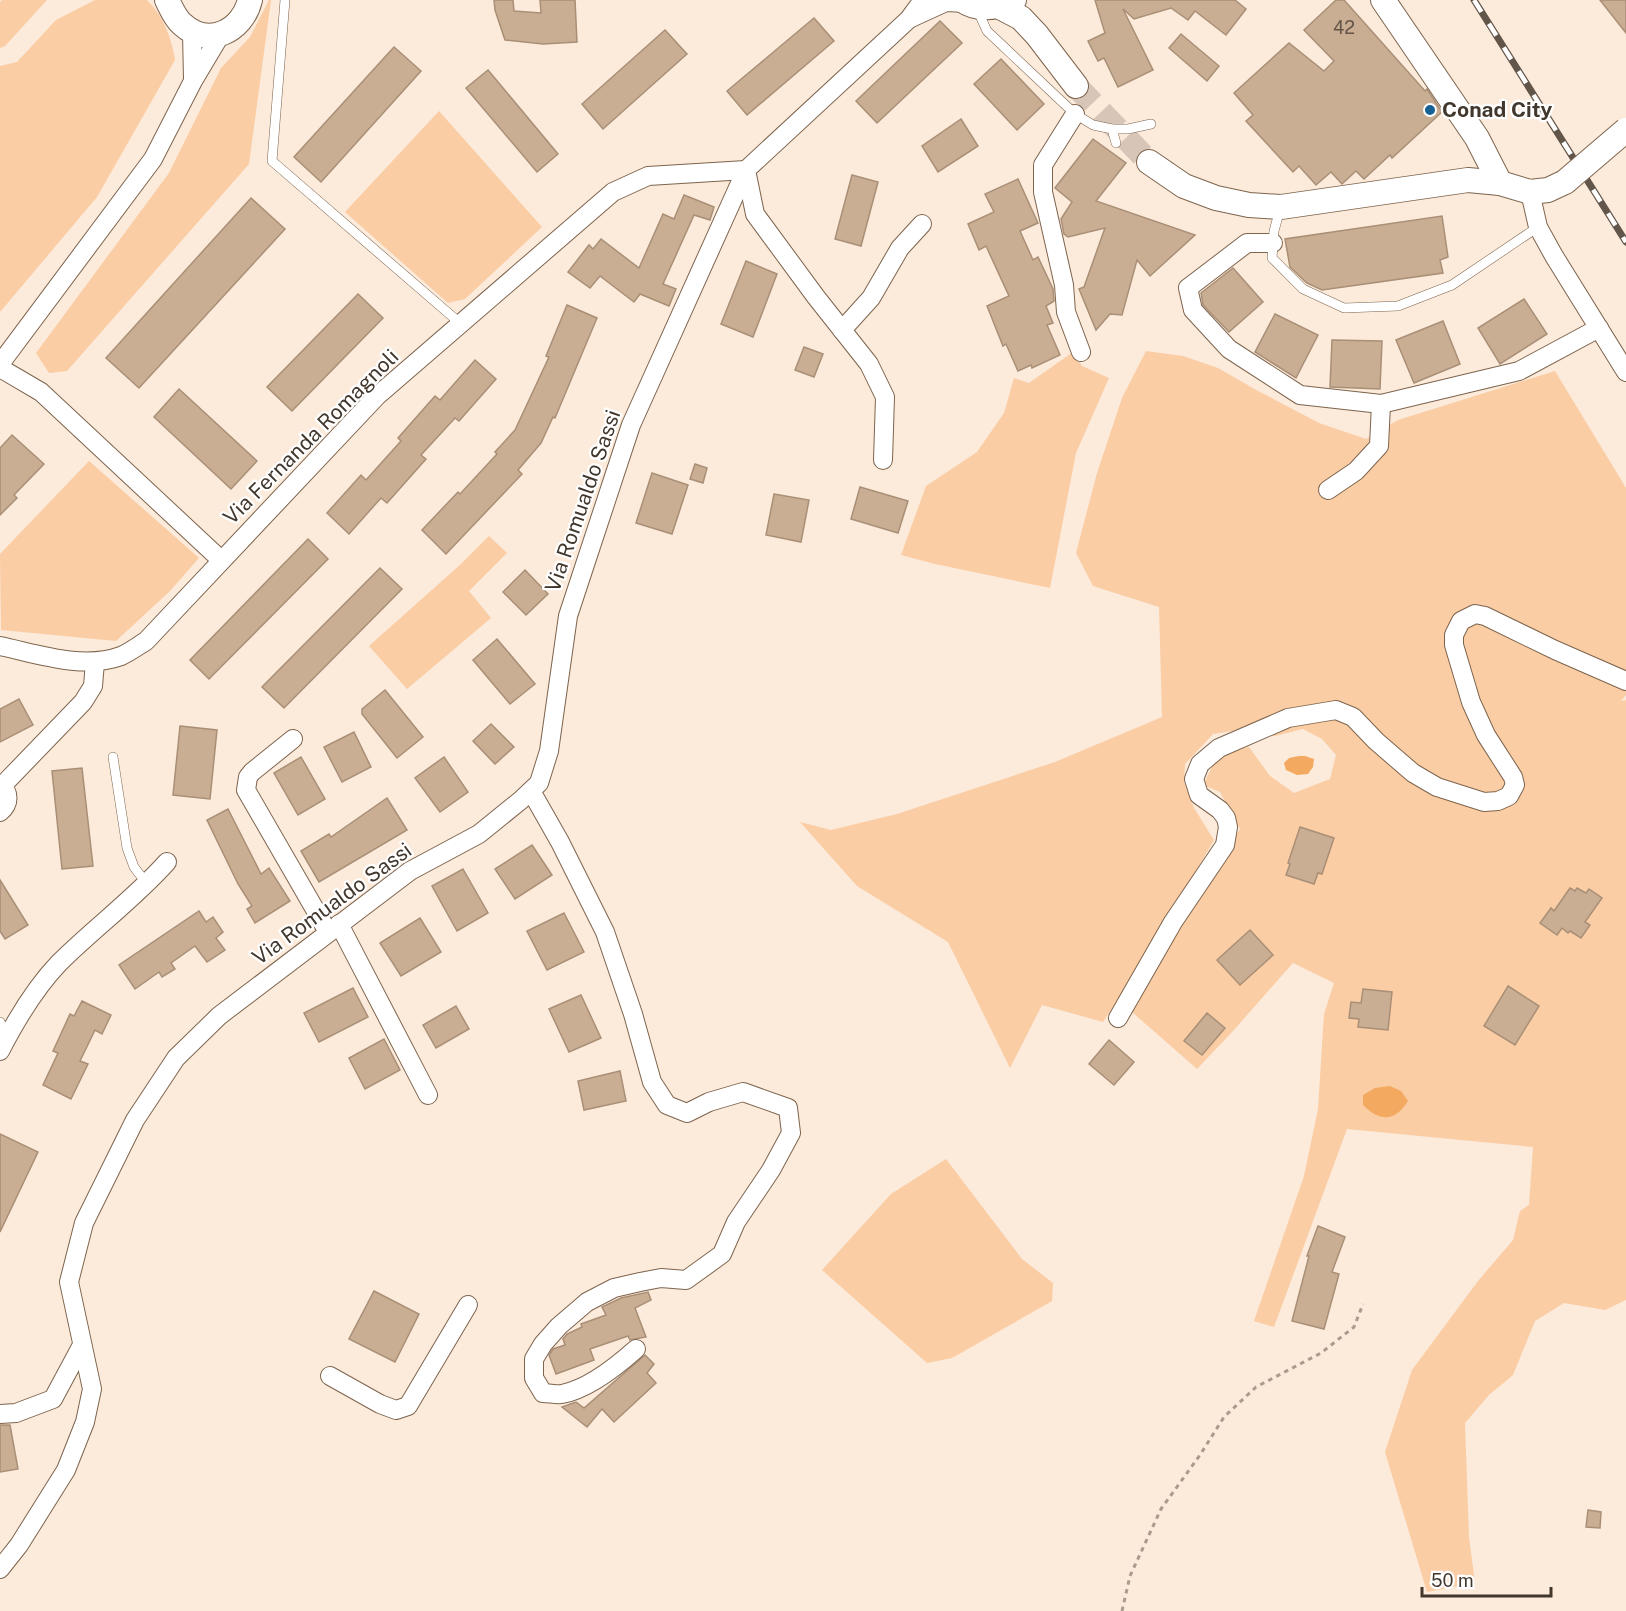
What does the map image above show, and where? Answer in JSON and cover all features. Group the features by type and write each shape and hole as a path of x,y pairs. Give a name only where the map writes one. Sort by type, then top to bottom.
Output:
{"main road":[{"path":"170,3 180,23 192,32 206,36 221,34 242,21 250,0"},
{"path":"1383,0 1478,138 1500,183"},
{"path":"984,3 1021,18 1076,86"},
{"path":"1149,162 1184,186 1216,198 1249,205 1281,207 1468,180 1500,183 1530,192 1548,190 1564,182 1626,130"}],"street":[{"name":"Via Romualdo Sassi","path":"0,1569 19,1545 66,1470 85,1422 92,1389 69,1282 84,1223 135,1120 176,1058 219,1016 410,871 479,834 539,783 549,751 568,616 631,425 746,170 909,19 923,0"},
{"name":"Via Romualdo Sassi","path":"909,19 946,2 984,3"},
{"path":"192,32 194,81"},
{"path":"221,34 153,159 0,366 41,392 221,560"},
{"path":"1075,114 1043,165 1043,192 1064,285 1066,312 1081,352"},
{"path":"746,170 755,214 869,364 885,397 883,460"},
{"name":"Via Fernanda Romagnoli","path":"0,646 72,660 95,662 122,656 146,641 377,396 613,192 648,176 746,170"},
{"path":"1530,192 1539,227 1554,256 1626,372"},
{"path":"842,330 871,298 900,248 922,224"},
{"path":"1273,243 1247,243 1188,288 1193,310 1229,349 1300,394 1381,404 1519,371 1599,328"},
{"path":"1328,490 1356,471 1379,446 1381,404"},
{"path":"1118,1018 1173,922 1225,845 1228,826 1226,818 1220,810 1199,795 1194,779 1200,764 1219,748 1288,718 1336,710 1353,717 1376,741 1413,773 1437,787 1484,802 1492,802 1509,796 1515,785 1513,777 1486,735 1471,702 1454,645 1454,635 1461,621 1475,614 1485,616 1626,681"},
{"path":"0,812 7,803 8,797 1,785 83,702 93,686 95,662"},
{"path":"293,739 252,772 248,777 246,790 333,928 428,1095"},
{"path":"531,791 560,842 605,932 633,1014 652,1082 667,1105 687,1113 709,1102 743,1092 788,1108 791,1133 771,1170 736,1222 722,1254 686,1280 661,1278 640,1282 614,1288 587,1302 559,1326 543,1344 534,1359 534,1378 543,1393 562,1394 613,1370 636,1349"},
{"path":"3,1036 28,1000 59,964 147,884 167,862"},
{"path":"330,1376 380,1404 396,1410 408,1406 468,1305"},
{"path":"0,1414 16,1413 53,1399 82,1345"}],"lane":[{"path":"285,0 272,161 461,324"},
{"path":"984,3 987,31 1075,114 1093,124 1112,129 1128,129 1151,124"},
{"path":"1112,129 1116,143"},
{"path":"1281,207 1274,231 1272,258 1303,289 1344,308 1398,306 1452,285 1539,227"},
{"path":"112,757 127,848 134,867 147,884"}],"path":[{"path":"1122,1611 1131,1576 1161,1509 1224,1417 1256,1387 1322,1353 1354,1327 1363,1304"}],"shaded area":[{"path":"2,0 47,0 5,46 0,48 0,2"},
{"path":"95,0 147,0 158,13 166,28 175,60 97,197 0,312 0,66 17,62 56,20"},
{"path":"271,0 249,164 67,371 49,373 36,353 169,173 221,68 250,37"},
{"path":"439,111 542,227 465,299 448,303 345,212"},
{"path":"1146,351 1183,356 1218,368 1319,423 1366,439 1398,420 1555,371 1626,488 1626,695 1621,701 1626,700 1626,1300 1605,1310 1564,1303 1535,1321 1513,1375 1489,1395 1465,1423 1469,1537 1475,1583 1427,1592 1385,1452 1412,1370 1478,1281 1513,1240 1520,1211 1529,1205 1533,1147 1347,1129 1274,1327 1254,1321 1304,1176 1318,1109 1324,1014 1334,983 1293,963 1197,1069 1132,1012 1181,924 1240,829 1220,792 1203,785 1218,755 1249,747 1270,776 1294,793 1330,779 1336,755 1322,739 1303,729 1275,736 1245,729 1213,734 1185,764 1184,782 1194,808 1214,840 1143,962 1103,1022 1042,1005 1010,1068 948,942 857,886 800,822 831,830 897,814 1055,762 1162,717 1159,607 1093,586 1076,553 1097,473 1122,398"},
{"path":"1073,352 1082,366 1109,378 1076,453 1050,588 901,555 926,486 977,452 1004,413 1014,378 1029,383"},
{"path":"89,461 199,558 170,591 116,641 1,630 0,554"},
{"path":"489,536 507,553 469,591 491,618 407,689 369,646"},
{"path":"1299,756 1314,759 1313,767 1308,774 1297,775 1286,770 1284,763 1289,758"},
{"path":"1390,1086 1401,1091 1408,1101 1398,1113 1381,1117 1363,1105 1363,1095 1375,1088"},
{"path":"946,1159 1022,1259 1053,1283 1052,1301 952,1358 927,1363 822,1270 891,1194"}],"building":[{"path":"494,0 513,0 514,11 541,13 540,0 575,0 577,42 543,44 505,40"},
{"path":"1095,0 1235,0 1246,9 1226,35 1195,11 1188,20 1171,8 1134,19 1123,9 1153,70 1118,87 1104,58 1098,61 1088,41 1105,33"},
{"path":"1336,0 1344,0 1425,91 1427,89 1442,112 1392,158 1390,155 1364,179 1356,171 1342,184 1331,172 1316,185 1299,166 1293,172 1246,121 1253,115 1234,93 1289,43 1324,71 1334,61 1304,30"},
{"path":"1600,0 1626,0 1626,33"},
{"path":"814,18 834,41 747,115 727,91"},
{"path":"940,21 962,43 877,123 856,101"},
{"path":"665,30 687,54 603,129 582,104"},
{"path":"1181,34 1219,66 1207,81 1169,48"},
{"path":"394,47 421,71 321,182 294,157"},
{"path":"1001,59 1044,104 1017,130 974,84"},
{"path":"488,70 558,154 537,172 466,88"},
{"path":"961,119 978,146 938,172 922,146"},
{"path":"1093,139 1126,163 1096,201 1195,235 1150,276 1137,260 1122,315 1110,314 1096,330 1079,289 1084,287 1105,228 1068,237 1064,234 1061,219 1072,202 1055,188"},
{"path":"852,175 878,182 861,246 835,239"},
{"path":"1018,179 1038,223 1020,231 1033,260 1038,257 1053,289 1054,301 1046,306 1053,323 1047,325 1060,355 1032,368 1031,365 1018,371 1006,344 1003,346 987,306 1009,296 986,246 979,250 968,224 994,212 985,194"},
{"path":"684,195 714,207 710,220 694,215 663,284 676,289 669,306 640,294 634,302 600,276 590,288 568,272 589,245 593,249 601,239 639,268 663,214 674,219"},
{"path":"251,198 285,229 139,388 106,358"},
{"path":"1442,216 1448,257 1440,260 1443,273 1322,290 1307,283 1290,267 1285,239"},
{"path":"746,261 777,274 753,337 721,324"},
{"path":"1233,268 1263,302 1229,332 1203,305 1201,293"},
{"path":"358,294 383,318 292,411 267,387"},
{"path":"1524,299 1547,334 1500,364 1478,328"},
{"path":"567,305 597,318 555,418 553,417 541,443 518,470 522,474 446,554 422,530 458,492 460,494 497,454 495,452 515,430 549,357 546,356"},
{"path":"1275,314 1318,335 1296,378 1255,352"},
{"path":"1443,321 1460,364 1414,383 1396,340"},
{"path":"1332,340 1382,341 1380,389 1330,387"},
{"path":"804,347 823,354 814,377 795,370"},
{"path":"475,360 496,379 459,421 455,418 421,455 426,459 387,503 381,498 349,534 327,513 361,475 366,480 401,441 398,438 435,396 440,400"},
{"path":"179,389 257,461 231,489 154,417"},
{"path":"12,435 44,464 14,495 17,498 0,515 0,448"},
{"path":"695,464 707,468 703,483 690,479"},
{"path":"652,473 688,485 672,534 636,523"},
{"path":"860,487 908,501 898,533 851,519"},
{"path":"774,494 809,500 801,542 766,535"},
{"path":"308,539 328,559 209,679 190,660"},
{"path":"380,568 402,589 284,708 262,687"},
{"path":"525,570 548,594 526,615 503,592"},
{"path":"497,639 535,684 510,704 473,660"},
{"path":"385,690 423,737 397,758 362,714 362,709"},
{"path":"19,699 33,725 0,742 0,709"},
{"path":"491,724 514,747 495,764 473,741"},
{"path":"180,726 217,730 210,799 173,795"},
{"path":"354,732 371,767 342,782 324,747"},
{"path":"301,757 325,799 298,815 274,773"},
{"path":"444,757 468,792 440,812 415,778"},
{"path":"82,768 93,866 62,869 52,771"},
{"path":"387,798 407,830 319,882 301,851 329,834 331,837"},
{"path":"228,809 261,874 269,868 290,901 255,923 247,909 252,906 238,884 207,820"},
{"path":"1300,827 1334,838 1322,874 1318,873 1314,884 1286,875"},
{"path":"532,845 552,875 515,899 495,869"},
{"path":"463,869 488,913 457,931 432,886"},
{"path":"0,880 28,925 5,939 0,931"},
{"path":"1570,888 1575,891 1577,888 1586,893 1589,889 1602,898 1585,922 1590,925 1581,938 1562,928 1557,935 1540,923 1551,908 1554,911"},
{"path":"199,911 206,922 213,917 223,932 216,938 225,950 207,962 195,946 171,963 175,969 162,977 159,972 135,989 119,965"},
{"path":"564,913 584,952 547,970 527,931"},
{"path":"420,918 441,952 401,976 380,943"},
{"path":"1250,930 1273,955 1240,985 1217,960"},
{"path":"1508,986 1539,1006 1515,1045 1484,1026"},
{"path":"353,988 368,1017 319,1042 304,1013"},
{"path":"1363,989 1392,992 1388,1030 1358,1027 1359,1019 1349,1018 1351,1002 1361,1003"},
{"path":"581,995 601,1038 569,1052 549,1009"},
{"path":"82,1001 111,1015 102,1034 95,1030 80,1061 88,1064 71,1099 43,1085 58,1053 53,1051 70,1014 74,1016"},
{"path":"456,1006 469,1029 436,1048 423,1025"},
{"path":"1207,1013 1225,1028 1202,1055 1184,1041"},
{"path":"384,1039 400,1070 365,1089 349,1058"},
{"path":"1109,1040 1134,1062 1114,1085 1089,1064"},
{"path":"620,1071 626,1101 584,1110 578,1081"},
{"path":"0,1134 38,1152 0,1232"},
{"path":"1318,1226 1345,1237 1332,1272 1339,1274 1324,1329 1292,1321 1309,1256 1307,1256"},
{"path":"374,1291 419,1314 395,1362 349,1339"},
{"path":"648,1292 651,1300 635,1308 646,1337 630,1340 628,1336 590,1349 594,1360 556,1374 549,1355 553,1349 565,1345 563,1339 567,1334 582,1327 581,1324 606,1315 602,1307 621,1298"},
{"path":"645,1355 654,1364 647,1373 656,1383 614,1422 602,1409 587,1427 562,1407 576,1402 584,1408"},
{"path":"0,1425 10,1425 18,1469 0,1472"},
{"path":"1588,1510 1601,1512 1600,1528 1586,1527"}],"tunnel":[{"path":"1076,86 1149,162"}],"railway":[{"path":"1474,0 1626,242"}],"place":[{"name":"Conad City","path":"1430,110"}]}
